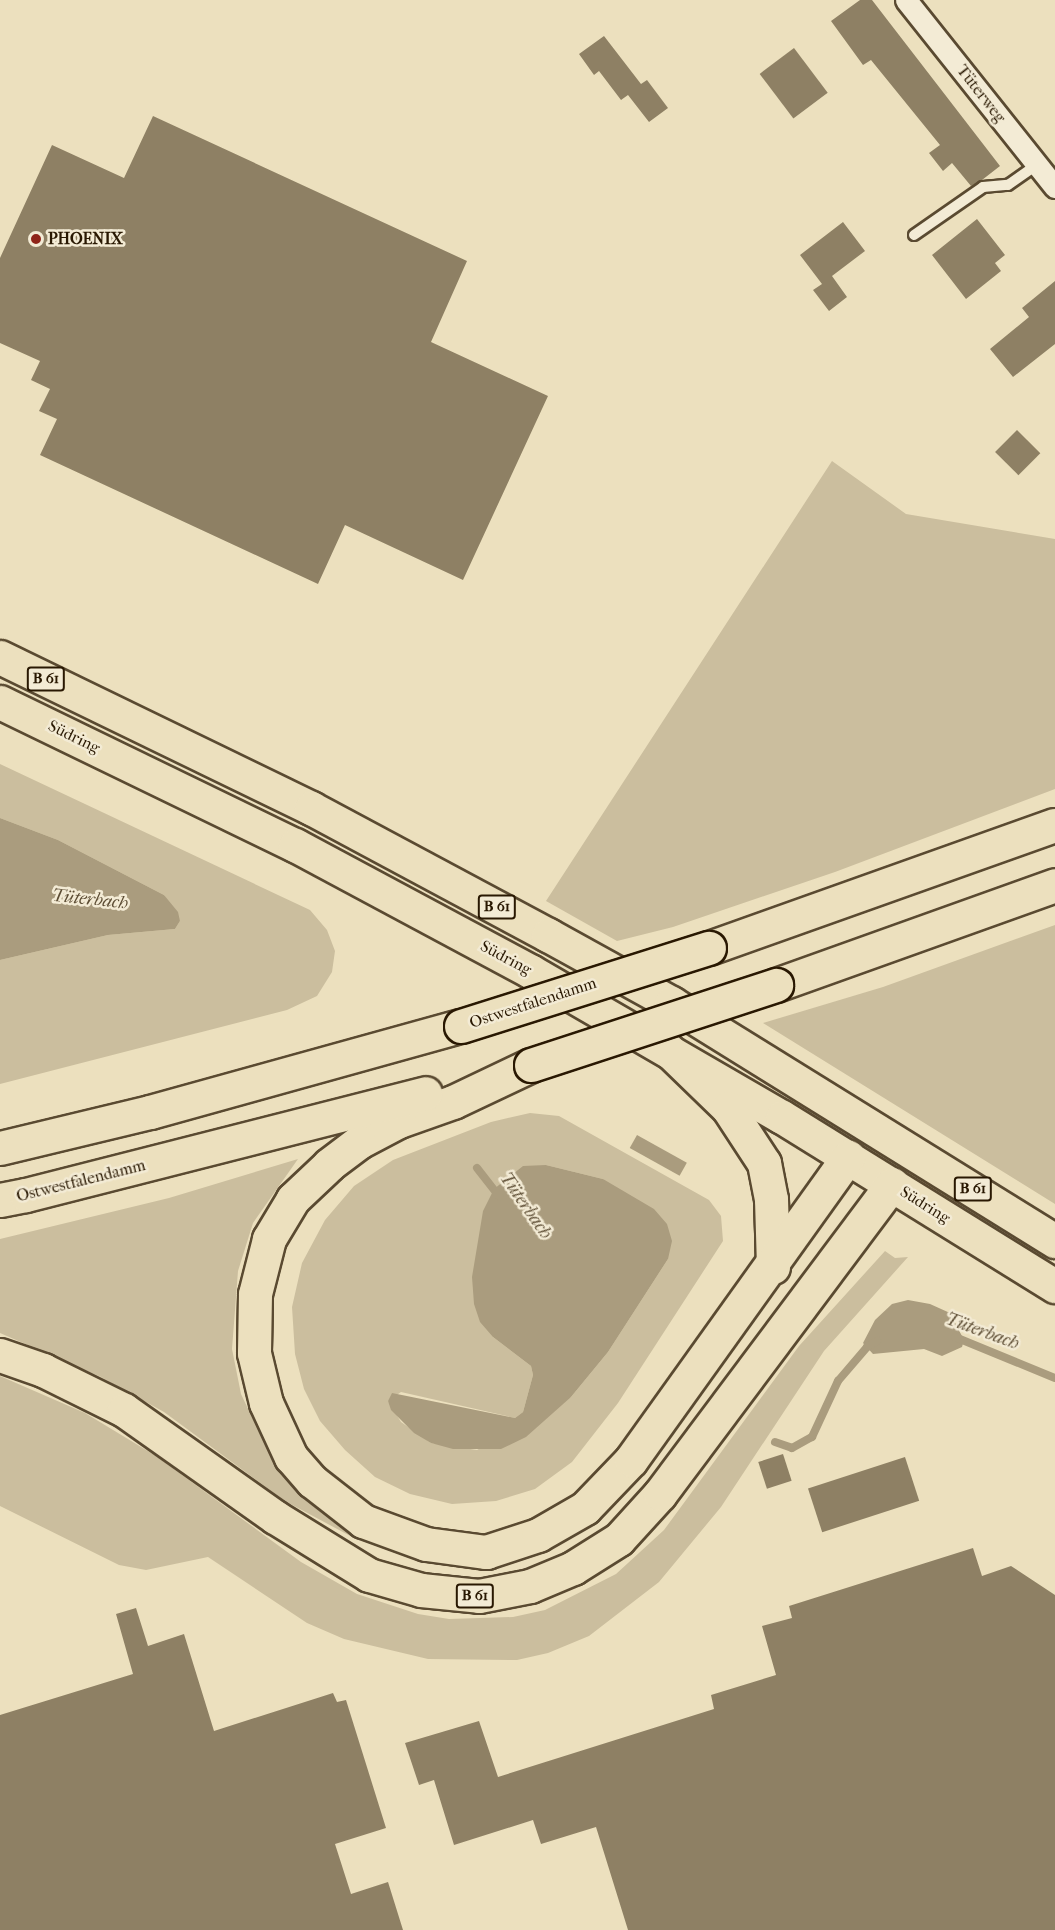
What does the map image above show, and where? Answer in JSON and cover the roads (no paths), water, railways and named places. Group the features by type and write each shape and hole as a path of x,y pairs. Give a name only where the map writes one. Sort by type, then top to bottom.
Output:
{"main road":[{"name":"B 61","path":"0,657 311,808 538,929 671,1003 890,1136 1055,1241"},
{"name":"Südring","path":"0,702 295,845 665,1047 848,1157 1055,1286"},
{"name":"Ostwestfalendamm","path":"0,1148 150,1112 461,1026 709,948 1055,825"},
{"name":"Ostwestfalendamm","path":"13,1198 531,1065 776,985 1055,885"},
{"path":"665,1047 728,1108 764,1163 771,1198 773,1267"},
{"path":"531,1065 359,1142 293,1199 269,1239 255,1294 254,1353 266,1403 291,1457 312,1481 363,1521 426,1544 486,1552 538,1534 585,1508 631,1460 773,1267 848,1157 890,1136 892,1184"},
{"name":"B 61","path":"0,1355 43,1370 124,1410 275,1517 369,1575 421,1590 479,1596 530,1586 573,1568 619,1539 667,1484 892,1184"}],"street":[{"name":"Tüterweg","path":"906,0 1055,187"}],"lane":[{"path":"914,235 983,187 1008,185 1037,165"}],"water":[{"path":"0,818 58,840 164,895 178,912 180,921 175,929 108,935 0,960"},
{"path":"637,1135 687,1163 680,1176 630,1148"},
{"path":"546,1165 603,1179 654,1209 667,1224 672,1241 668,1259 608,1352 571,1397 526,1437 501,1449 453,1449 431,1443 414,1433 391,1410 388,1401 392,1393 515,1418 523,1412 533,1375 531,1366 493,1337 480,1322 474,1304 472,1277 483,1211 494,1189 523,1166"},
{"path":"908,1300 930,1304 950,1313 964,1340 962,1347 942,1356 924,1349 873,1354 863,1343 875,1320 892,1304"}],"waterway":[{"name":"Tüterbach","path":"477,1168 499,1196"},
{"name":"Tüterbach","path":"955,1337 1055,1378"},
{"name":"Tüterbach","path":"775,1442 792,1448 812,1437 838,1381 867,1347 877,1341"}],"place":[{"name":"PHOENIX","path":"36,239"}]}
